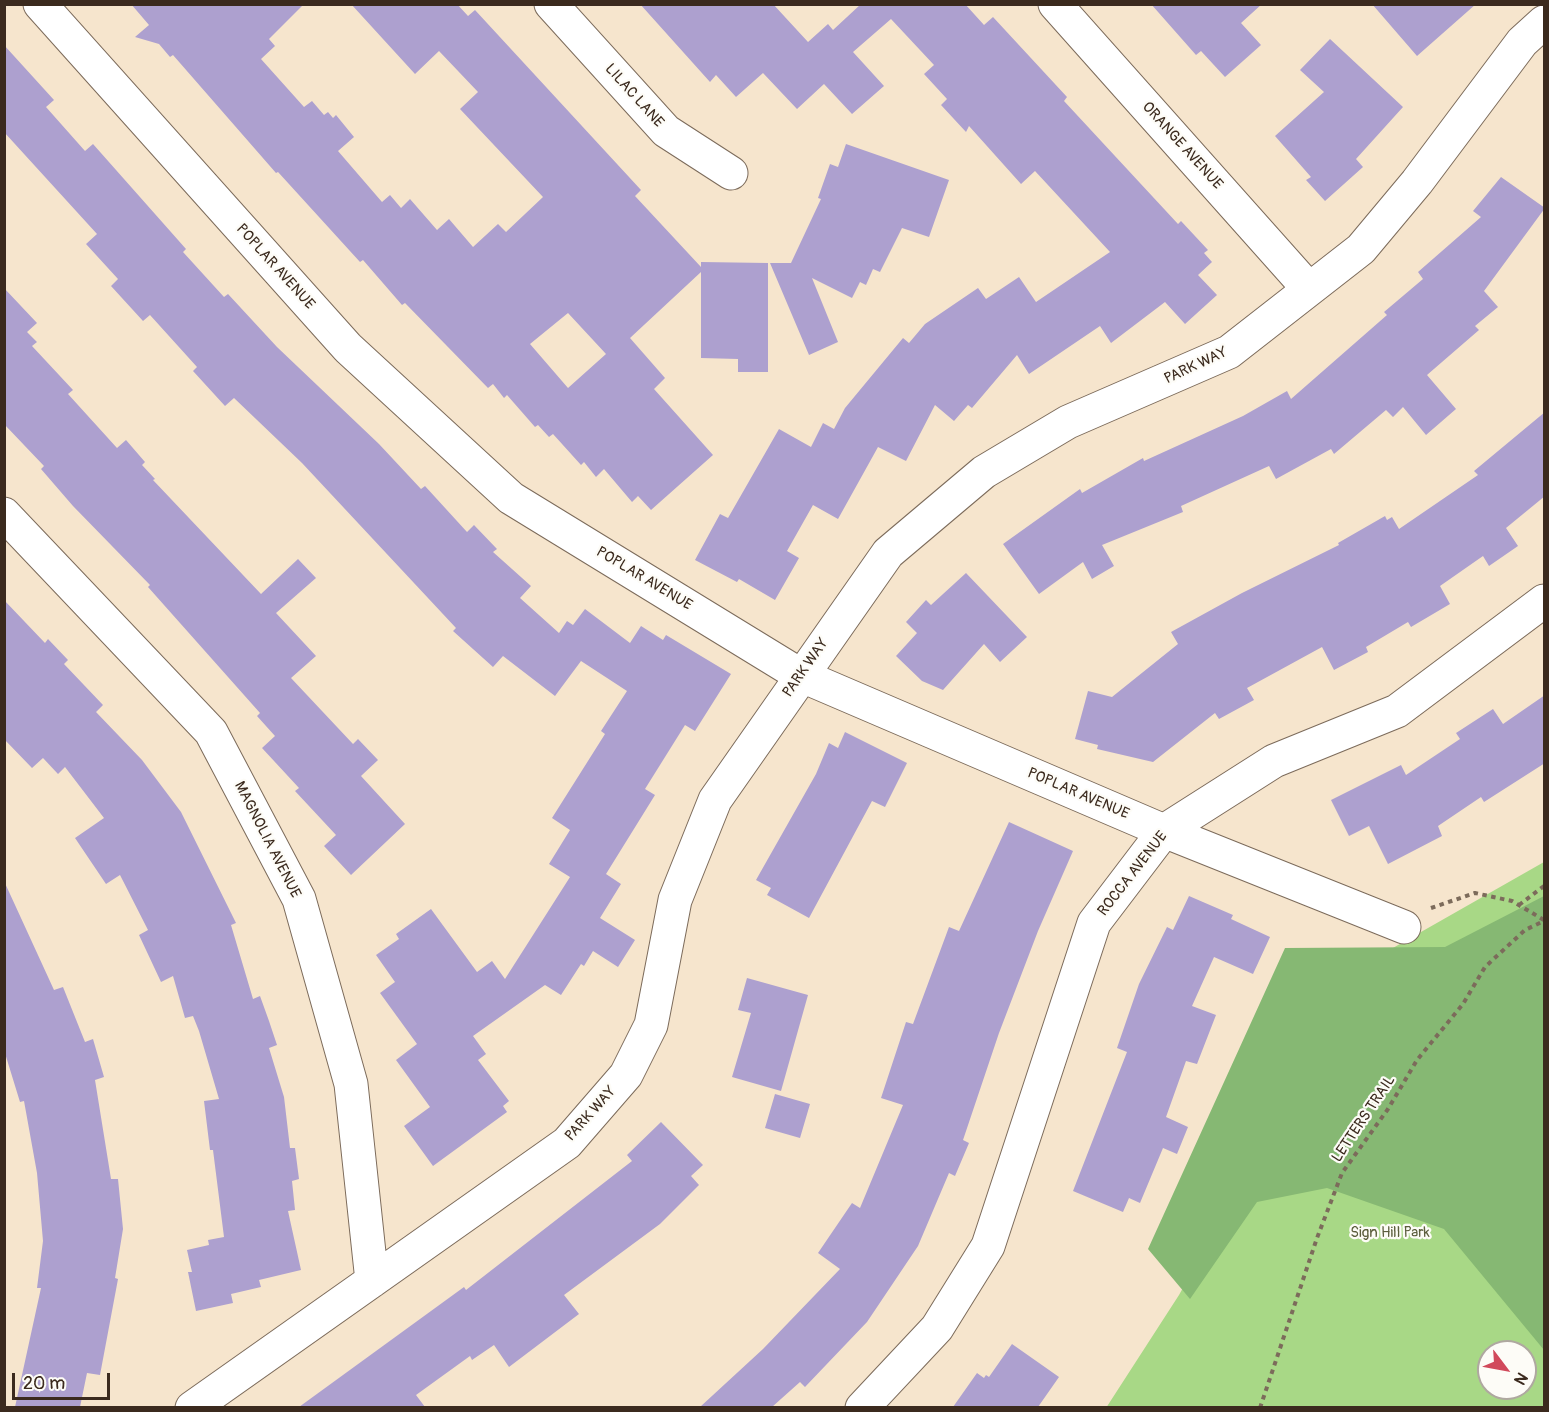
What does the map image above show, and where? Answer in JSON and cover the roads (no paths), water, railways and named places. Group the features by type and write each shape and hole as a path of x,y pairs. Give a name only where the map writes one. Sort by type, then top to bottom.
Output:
{"street":[{"name":"POPLAR AVENUE","path":"40,4 348,348 512,498 800,675 1164,831 1397,924"},
{"name":"LILAC LANE","path":"551,4 666,131 731,173"},
{"name":"ORANGE AVENUE","path":"1055,4 1308,288"},
{"name":"PARK WAY","path":"192,1407 567,1143 626,1075 651,1025 675,900 715,800 800,675 888,553 984,472 1068,422 1229,352 1308,288 1361,249 1417,182 1522,42 1545,22"},
{"name":"MAGNOLIA AVENUE","path":"4,514 211,732 299,899 351,1084 372,1281"},
{"name":"ROCCA AVENUE","path":"862,1407 937,1328 988,1246 1094,923 1164,831 1274,761 1397,711 1545,602"}],"park label":[{"name":"Sign Hill Park","path":"1390,1233"}]}
